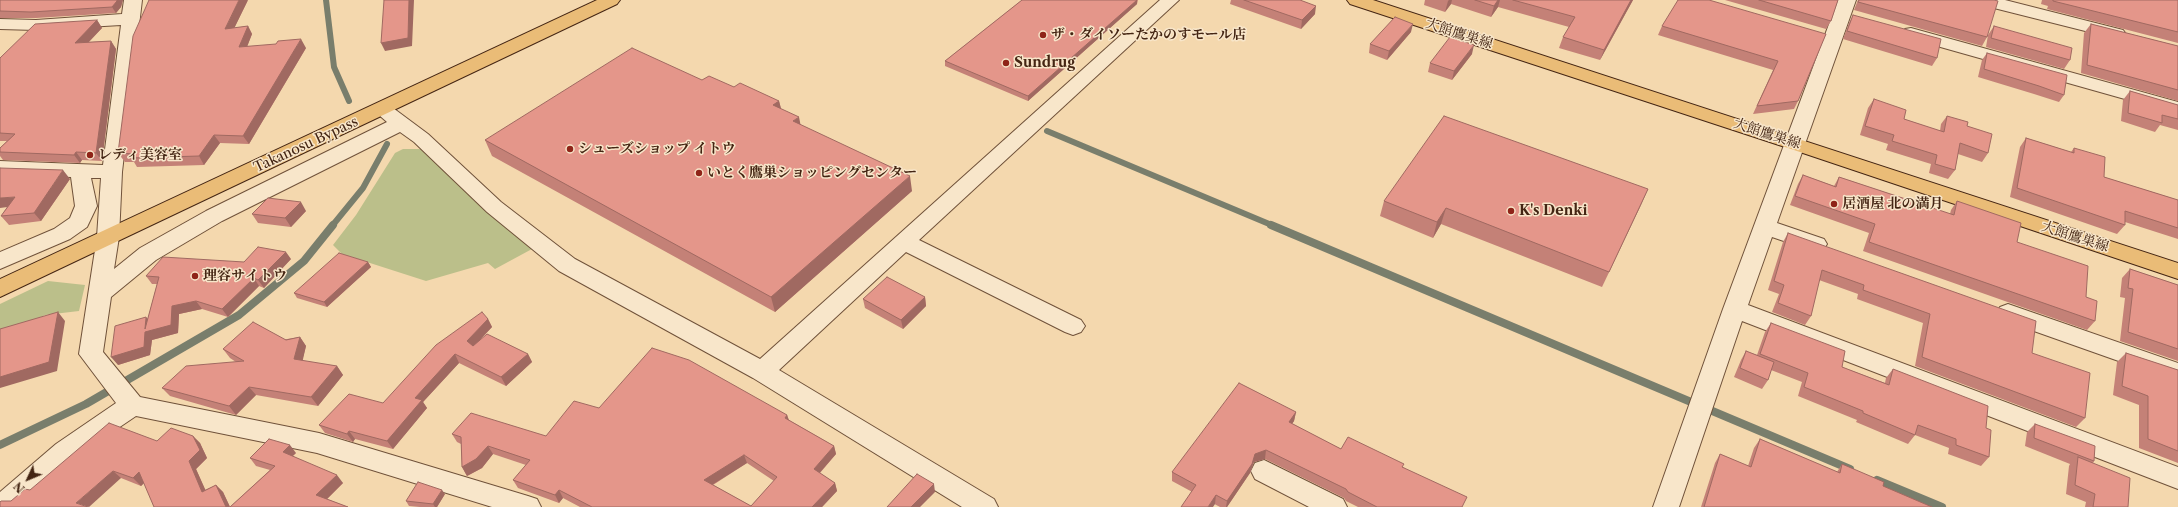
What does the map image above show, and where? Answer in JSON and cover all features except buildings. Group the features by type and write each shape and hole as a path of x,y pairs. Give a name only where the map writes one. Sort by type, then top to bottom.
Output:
{"main road":[{"name":"Takanosu Bypass","path":"0,289 611,0"},
{"name":"大館鷹巣線","path":"1356,0 1795,143 2178,271"}],"street":[{"path":"133,0 112,172 108,237 91,354 132,406 257,429 319,443 343,452 436,478 528,507"},
{"path":"762,371 1170,0"},
{"path":"1984,0 2133,39"},
{"path":"1672,505 1701,406 1795,143 1826,37 1849,11"},
{"path":"0,24 36,25 131,19"},
{"path":"1896,29 2178,108"},
{"path":"382,109 421,138 494,207 567,265 762,371 985,507"},
{"path":"100,293 148,254 214,216 402,123"},
{"path":"0,168 112,172"},
{"path":"0,261 62,234 79,222 86,206 80,171"},
{"path":"1766,227 1833,251"},
{"path":"904,242 1073,326"},
{"path":"1991,306 2178,373"},
{"path":"1735,308 2178,478"},
{"path":"1,507 65,451 132,406"},
{"path":"1264,471 1334,507"}],"green space":[{"path":"403,149 421,149 478,204 532,249 495,269 488,263 426,281 342,254 333,245 356,215 395,153"},
{"path":"48,281 85,285 79,311 45,315 0,338 0,304"}],"waterway":[{"path":"326,0 334,67 349,101"},
{"path":"1047,131 1274,226"},
{"path":"332,226 363,188 387,144"},
{"path":"0,445 86,404 239,315 304,261 333,225"},
{"path":"1271,225 1850,469"},
{"path":"1877,480 1942,507"}],"place":[{"name":"ザ・ダイソーたかのすモール店","path":"1043,35"},
{"name":"Sundrug","path":"1006,63"},
{"name":"シューズショップ イトウ","path":"570,149"},
{"name":"レディ美容室","path":"90,155"},
{"name":"いとく鷹巣ショッピングセンター","path":"699,173"},
{"name":"居酒屋 北の満月","path":"1834,204"},
{"name":"K's Denki","path":"1511,211"},
{"name":"理容サイトウ","path":"195,276"}]}
